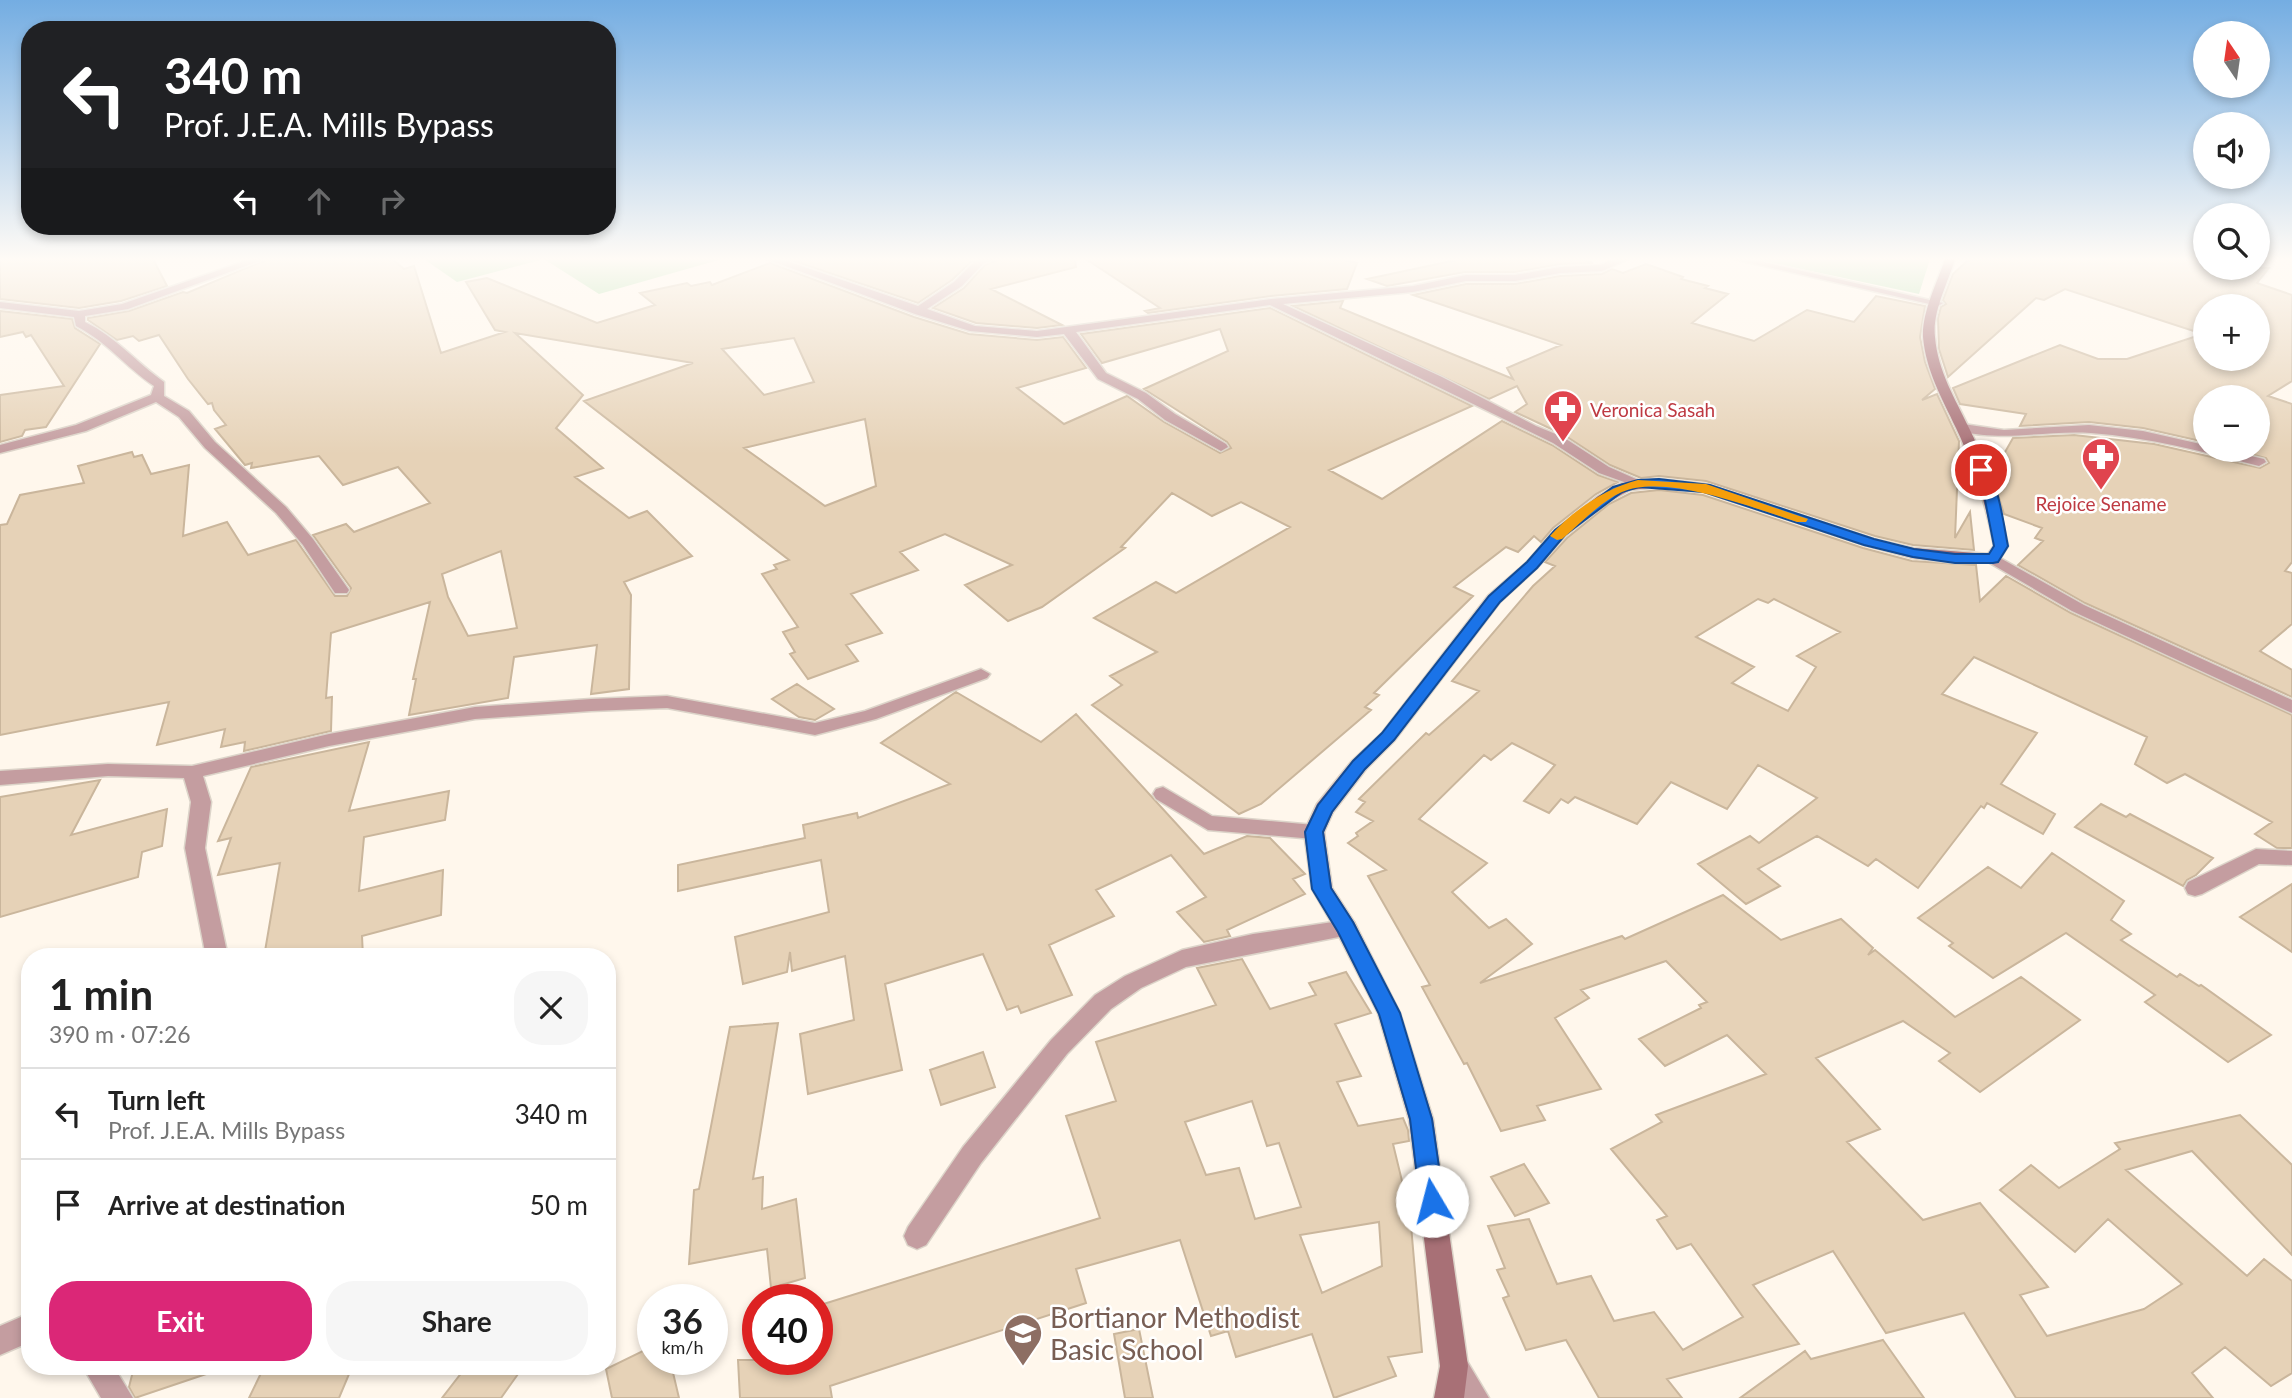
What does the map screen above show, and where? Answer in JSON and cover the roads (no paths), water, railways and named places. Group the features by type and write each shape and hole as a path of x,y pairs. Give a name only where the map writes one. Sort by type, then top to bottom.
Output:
{"street":[{"path":"80,324 104,336 119,353 160,385 157,397"},
{"path":"956,324 974,330 1037,334 1109,324"},
{"path":"1319,324 1558,440 1604,470 1638,483 1706,488 1869,542 1913,553 1993,559 2078,608 2292,707"},
{"path":"1930,324 1930,337 1940,383 1963,428 1991,495 1997,517 2001,546 1993,559"},
{"path":"1067,330 1079,342 1102,376 1142,396 1170,417 1221,446"},
{"path":"0,449 81,428 157,397"},
{"path":"157,397 184,414 209,445 281,510 309,542 341,590"},
{"path":"1963,428 2004,434 2089,429 2143,435 2193,446"},
{"path":"1449,1398 1454,1366 1421,1119 1389,1013 1346,928 1322,889 1314,832 1324,809 1359,765 1388,737 1494,599 1532,565 1560,533 1610,494 1638,483"},
{"path":"0,778 108,770 192,772 329,740 475,713 667,702 816,729 870,715 981,674"},
{"path":"192,772 201,802 195,848 215,948"},
{"path":"1163,794 1208,823 1314,832"},
{"path":"2195,888 2256,856 2292,858"},
{"path":"917,1236 972,1155 1059,1047 1102,1002 1133,982 1182,959 1253,943 1346,928"},
{"path":"0,1341 21,1331"},
{"path":"1454,1366 1475,1398"},
{"path":"102,1375 118,1398"}],"place":[{"name":"Veronica Sasah","path":"1563,443"},
{"name":"Rejoice Sename","path":"2101,491"},
{"name":"Bortianor Methodist Basic School","path":"1023,1367"}]}
